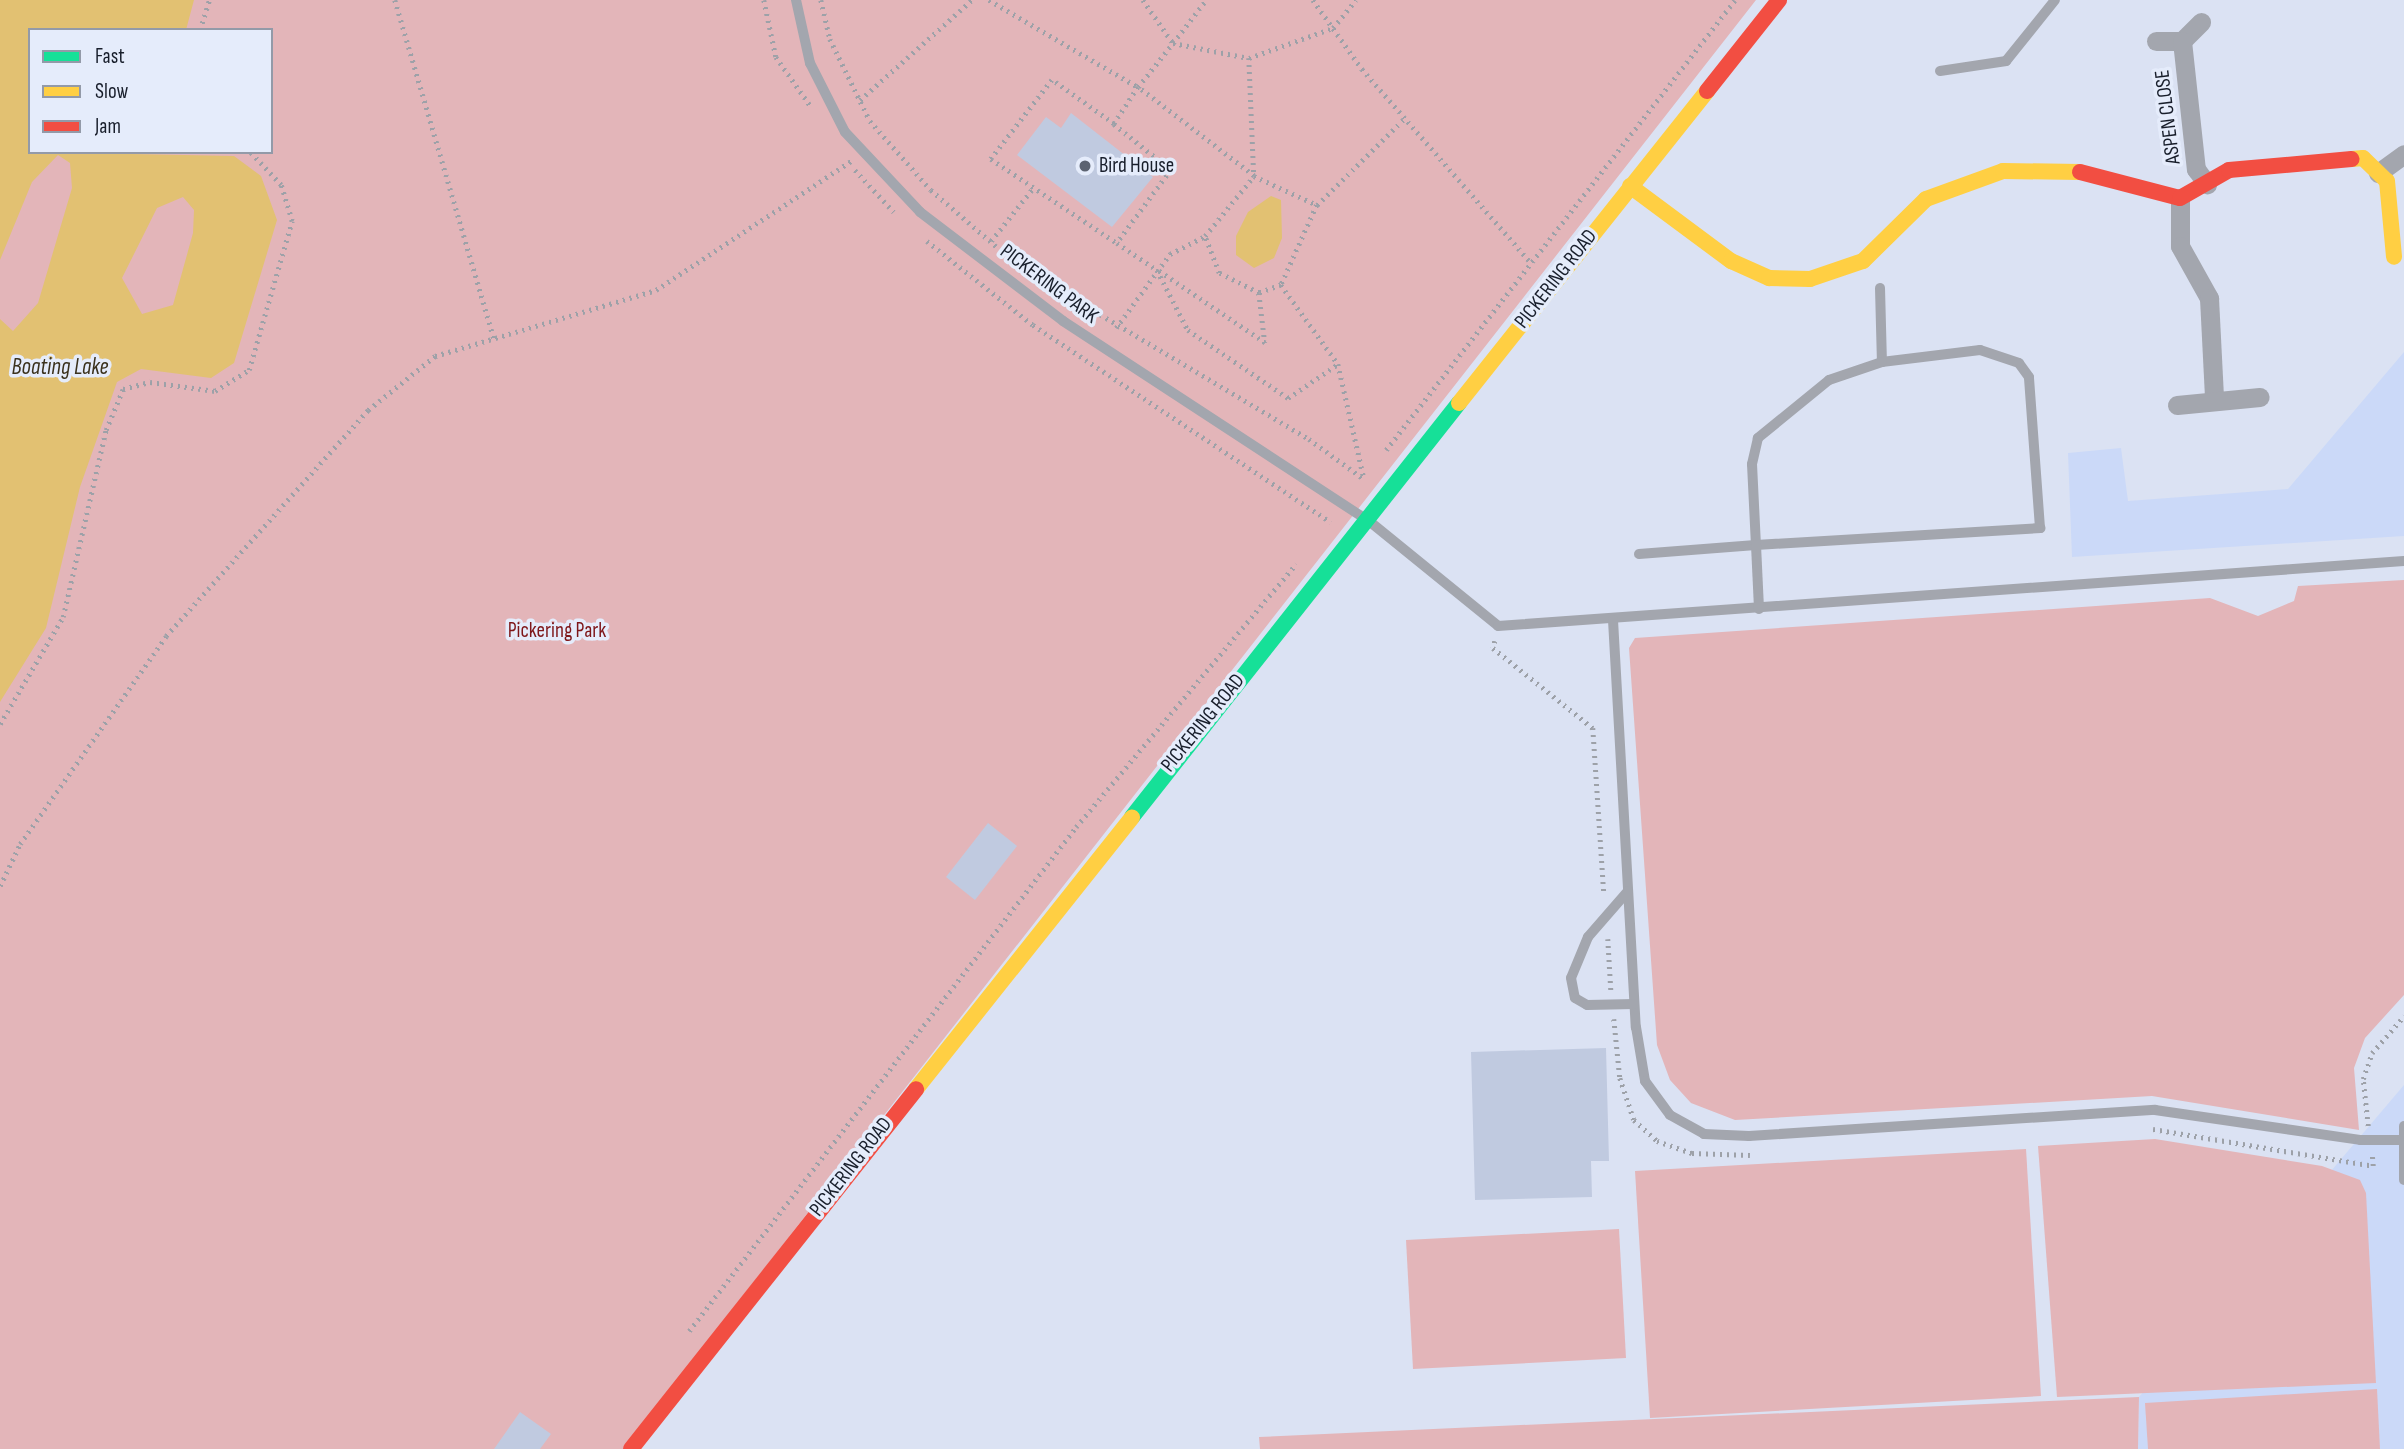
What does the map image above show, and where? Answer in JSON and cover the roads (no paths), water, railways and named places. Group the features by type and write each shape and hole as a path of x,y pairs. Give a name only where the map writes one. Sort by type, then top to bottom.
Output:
{"street":[{"name":"PICKERING ROAD","path":"631,1449 1170,763 1369,522 1630,186 1779,0"},
{"name":"ASPEN CLOSE","path":"2156,41 2182,41 2201,22"},
{"name":"ASPEN CLOSE","path":"2182,41 2196,169 2207,184"},
{"path":"2378,173 2404,154"},
{"path":"1630,186 1731,261 1769,278 1810,279 1863,261 1926,200 2003,171 2081,172 2180,198 2229,170 2363,158 2387,181 2393,257"},
{"path":"2180,198 2180,247 2209,298 2214,398"},
{"path":"2178,405 2214,398 2259,397"}],"lane":[{"name":"PICKERING PARK","path":"796,0 810,63 845,132 920,212 1063,321 1369,522 1497,626 1613,620"},
{"path":"1940,71 2006,61 2055,0"},
{"path":"1880,288 1882,362"},
{"path":"1639,554 1756,545 2040,528 2029,377 2019,363 1980,350 1882,362 1829,380 1758,438 1752,464 1756,545 1759,609"},
{"path":"2401,1140 2370,1141 2155,1110 1704,1134 1670,1115 1645,1081 1634,1004 1613,620 2404,561"},
{"path":"1628,891 1606,913 1573,960 1571,978 1575,998 1587,1005 1634,1004"},
{"path":"2404,1126 2401,1140 2404,1180"}],"water":[{"name":"Boating Lake","path":"0,0 194,0 187,28 28,28 28,154 234,156 261,176 277,220 234,363 211,378 141,369 117,382 80,487 46,628 0,702 0,319 13,331 38,303 72,188 70,163 58,155 32,182 0,260","holes":["183,197 194,210 193,233 173,305 142,314 122,278 157,208"]},
{"path":"1271,196 1281,200 1282,238 1274,258 1254,268 1236,255 1236,236 1248,212"}],"place":[{"name":"Bird House","path":"1085,166"}],"park label":[{"name":"Pickering Park","path":"557,631"}]}
